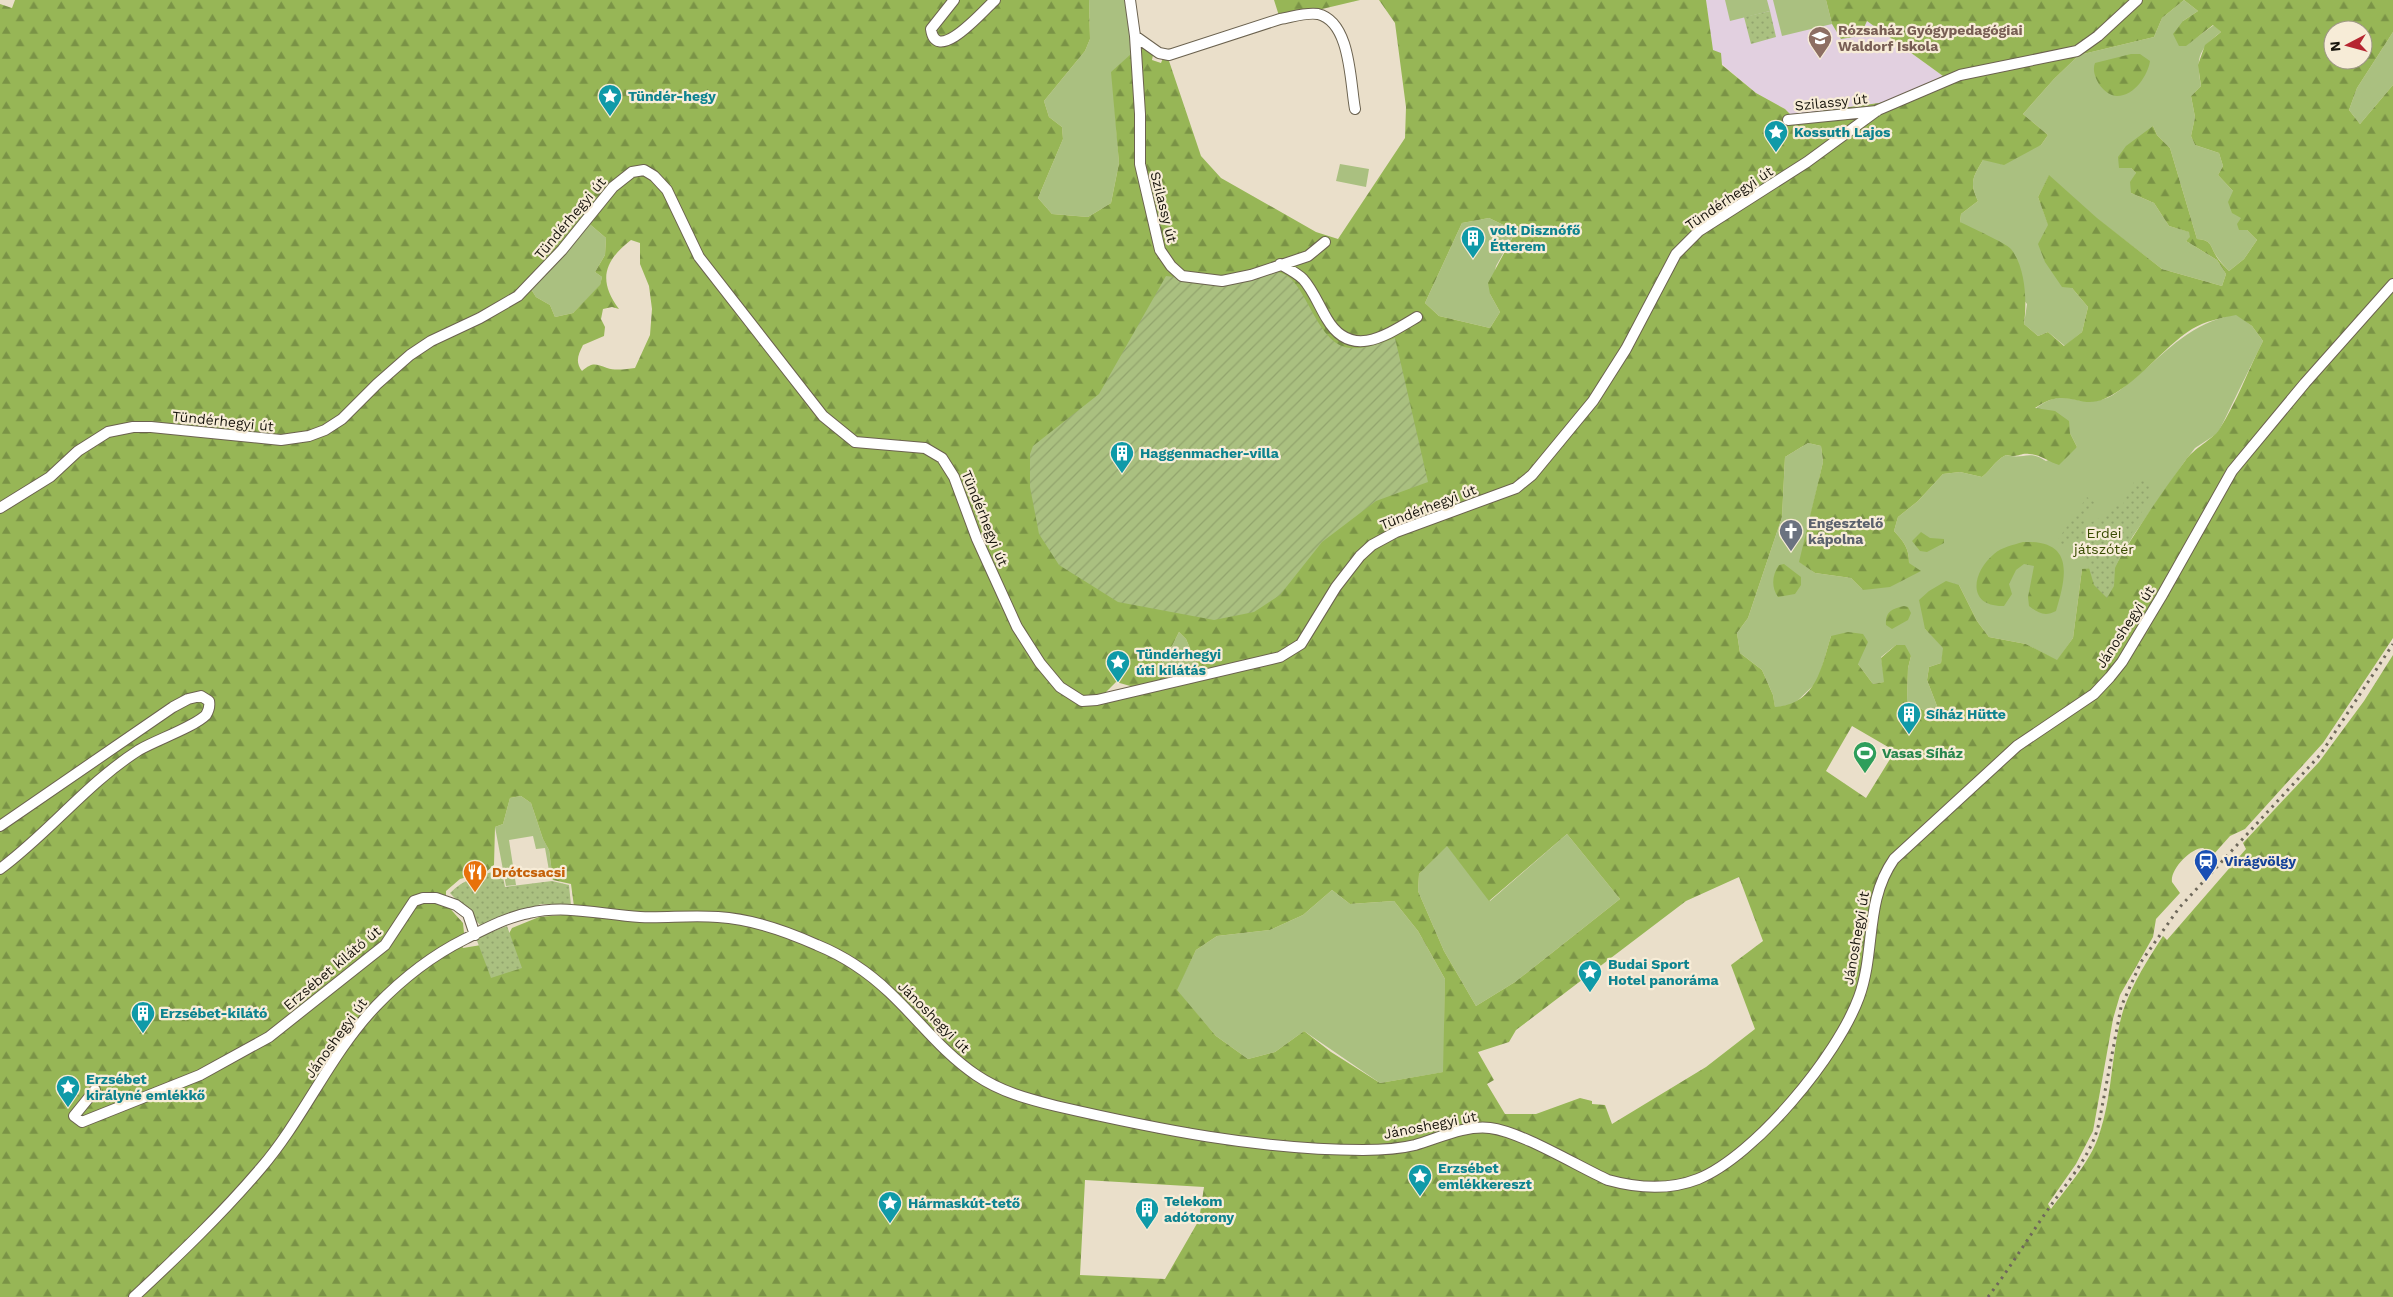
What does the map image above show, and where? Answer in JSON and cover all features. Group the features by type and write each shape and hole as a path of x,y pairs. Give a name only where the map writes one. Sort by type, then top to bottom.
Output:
{"street":[{"path":"954,0 931,29 934,39 938,41 951,40 995,0"},
{"name":"Szilassy út","path":"1130,0 1135,36 1140,114 1140,164 1160,250 1171,266 1182,276 1222,281 1251,275 1308,256 1325,242"},
{"path":"1878,110 1960,75 2077,50 2098,36 2137,0"},
{"path":"1135,36 1159,53 1170,55 1280,19 1298,15 1318,14 1329,19 1344,40 1355,109"},
{"name":"Szilassy út","path":"1788,120 1878,110"},
{"name":"Tündérhegyi út","path":"0,508 50,477 78,451 108,432 133,427 151,427 281,440 309,436 325,430 342,419 410,355 431,341 480,318 518,296 562,250 613,187 632,172 644,170 654,176 667,190 699,257 721,288 746,316 823,416 836,430 855,442 926,448 942,458 954,476 977,539 1017,626 1040,663 1060,687 1082,701 1097,700 1280,657 1300,644 1336,587 1360,556 1372,545 1396,532 1516,488 1532,475 1593,401 1626,349 1676,254 1699,231 1807,162 1878,110"},
{"path":"1280,264 1301,277 1329,322 1345,338 1366,343 1390,333 1417,318"},
{"name":"Jánoshegyi út","path":"134,1297 197,1238 261,1168 291,1130 343,1049 376,1005 422,965 474,935 528,913 556,910 572,909 629,916 720,917 743,920 798,936 856,965 891,993 927,1033 963,1065 995,1086 1021,1097 1215,1138 1321,1148 1366,1150 1409,1146 1473,1128 1496,1129 1608,1180 1622,1184 1665,1186 1696,1180 1724,1166 1785,1109 1818,1070 1844,1030 1856,1006 1864,979 1877,891 1883,876 1894,859 2017,746 2094,694 2110,677 2122,662 2161,597 2232,471 2305,383 2393,284"},
{"path":"0,826 173,707 188,699 201,696 209,701 210,706 207,713 198,721 152,742 128,758 95,784 28,848 0,869"},
{"name":"Erzsébet kilátó út","path":"95,1090 74,1116 82,1122 200,1075 270,1037 385,945 414,901 425,897 436,898 456,905 468,914 474,935"}],"shaded area":[{"name":"Rózsaház Gyógypedagógiai Waldorf Iskola","path":"1706,0 1826,0 1832,24 1867,21 1943,76 1892,100 1791,115 1785,109 1756,93 1722,64 1713,51"}],"green space":[{"path":"15,0 1089,0 1090,39 1085,51 1044,101 1049,117 1062,127 1063,139 1038,198 1052,214 1088,217 1111,203 1119,163 1111,72 1141,45 1153,55 1152,60 1161,63 1163,58 1168,58 1201,156 1221,178 1316,232 1338,239 1405,138 1406,107 1395,23 1379,0 1706,0 1713,50 1721,53 1722,65 1756,93 1785,109 1791,115 1892,100 1943,76 1867,21 1860,36 1841,39 1832,24 1826,0 2184,0 2393,0 2393,32 2373,63 2373,20 2323,20 2323,70 2369,70 2357,88 2349,110 2360,124 2393,85 2393,638 2323,743 2245,829 2230,836 2213,855 2203,848 2193,851 2182,860 2174,871 2172,882 2180,893 2156,919 2153,937 2120,995 2113,1019 2093,1131 2076,1164 2048,1204 2051,1209 2078,1174 2095,1145 2104,1120 2116,1042 2123,1011 2136,981 2163,936 2167,940 2246,849 2243,843 2319,762 2364,701 2393,655 2393,1297 0,1297 0,4 12,8","holes":["2184,0 2198,11 2183,21 2173,34 2179,46 2186,46 2213,25 2221,32 2205,45 2198,65 2201,86 2191,96 2195,117 2191,136 2195,145 2219,153 2223,166 2218,175 2233,191 2228,202 2232,213 2241,218 2237,224 2239,230 2247,230 2257,240 2244,259 2229,271 2209,243 2205,240 2197,239 2170,148 2157,135 2153,126 2126,146 2118,157 2119,168 2131,168 2136,173 2130,182 2131,193 2154,203 2169,226 2189,232 2190,237 2186,241 2217,260 2226,274 2222,286 2162,269 2097,218 2049,175 2038,197 2048,225 2038,244 2045,262 2062,287 2072,288 2088,307 2082,332 2064,346 2048,332 2038,336 2024,324 2024,285 2020,266 2011,249 1960,222 1961,214 1978,201 1973,184 1977,171 1983,160 2004,165 2041,145 2048,135 2023,114 2054,79 2079,55 2154,37 2162,18","1489,218 1516,231 1488,283 1490,294 1500,312 1490,328 1439,316 1425,303 1462,223","586,221 606,238 605,255 595,272 602,277 600,285 573,313 555,317 550,305 536,297 529,286","631,240 640,243 640,264 649,286 652,309 650,335 635,368 621,370 594,365 582,371 578,365 578,358 583,345 604,336 605,327 601,319 603,309 612,307 619,309 612,299 606,280 607,271 615,255","2236,315 2252,326 2263,341 2237,397 2219,430 2189,456 2175,474 2137,530 2111,573 2097,568 2082,569 2073,638 2057,660 2026,644 1989,637 1977,621 1959,585 1946,581 1929,591 1919,600 1925,629 1943,648 1941,663 1929,667 1927,680 1937,706 1927,712 1907,701 1908,668 1911,656 1905,645 1896,645 1881,658 1884,682 1873,684 1858,664 1868,642 1863,634 1848,632 1831,636 1820,672 1808,692 1800,699 1775,707 1773,695 1762,670 1740,653 1737,633 1748,618 1782,517 1785,457 1808,443 1821,446 1823,462 1799,562 1815,573 1851,578 1863,590 1890,587 1921,571 1909,563 1905,546 1894,531 1898,517 1918,501 1943,474 1960,472 1982,477 1998,460 2006,455 2033,454 2059,465 2077,447 2070,433 2069,421 2055,411 2035,408 2046,401 2056,398 2087,402 2104,399 2128,384 2192,329","1179,632 1186,639 1196,662 1193,673 1172,676 1157,654 1172,646","1116,682 1134,687 1103,695","1852,726 1895,751 1866,798 1826,771","521,796 531,803 543,839 549,850 553,880 571,884 575,914 539,917 512,928 505,941 463,948 459,939 464,933 463,923 446,904 446,891 460,879 486,872 494,865 495,827 503,824 510,798","1567,834 1620,899 1515,982 1476,1006 1444,951 1418,891 1419,874 1447,846 1489,901","1739,877 1763,941 1731,965 1755,1029 1706,1067 1612,1124 1605,1105 1592,1104 1592,1101 1580,1098 1536,1114 1505,1114 1487,1084 1494,1080 1478,1052 1509,1042 1516,1030 1686,901","1332,890 1350,904 1394,901 1418,931 1445,979 1443,1072 1380,1083 1331,1052 1304,1031 1275,1052 1248,1059 1216,1036 1177,990 1196,950 1217,936 1270,930 1303,915","1085,1180 1204,1187 1199,1220 1165,1279 1080,1275"]},
{"path":"1089,0 1126,0 1132,54 1112,72 1119,163 1111,203 1088,217 1052,214 1038,198 1063,139 1062,127 1049,117 1044,101 1085,51 1090,39"},
{"path":"1274,0 1360,0 1280,19"},
{"path":"1725,0 1767,0 1770,11 1730,21"},
{"path":"1773,0 1826,0 1832,24 1782,36"},
{"path":"2184,0 2198,11 2183,21 2186,45 2214,25 2221,32 2207,44 2200,55 2201,86 2191,96 2195,117 2191,136 2195,145 2219,153 2223,166 2218,175 2233,191 2247,230 2257,240 2244,259 2229,271 2209,243 2205,240 2197,239 2170,148 2157,135 2153,126 2131,168 2136,173 2131,193 2154,203 2169,226 2190,232 2190,238 2186,241 2217,260 2226,274 2222,286 2162,269 2096,218 2049,176 2038,197 2072,288 2088,307 2082,332 2065,346 2048,332 2038,336 2024,324 2027,304 1960,222 1961,214 1978,201 1973,184 1975,175 1983,160 2041,145 2048,135 2023,114 2054,79 2079,55 2154,37 2162,18"},
{"path":"1770,11 1776,37 1751,44 1744,17"},
{"path":"2393,32 2393,85 2360,124 2349,110 2357,88 2369,70 2373,70 2373,63"},
{"path":"2131,54 2140,54 2150,61 2149,67 2139,84 2129,93 2116,96 2111,95 2102,88 2096,78 2094,73 2095,63"},
{"path":"1340,164 1369,169 1366,187 1336,181"},
{"path":"1489,218 1516,231 1496,266 1490,294 1500,312 1490,328 1439,316 1425,303 1462,223"},
{"path":"586,221 606,238 605,255 595,272 602,277 600,286 573,313 555,317 550,305 536,297 529,286"},
{"path":"1269,273 1281,273 1290,278 1298,287 1328,336 1338,344 1350,348 1361,348 1395,338 1428,482 1376,501 1322,542 1280,595 1254,612 1214,620 1118,602 1059,565 1039,534 1030,487 1030,454 1033,446 1099,394 1166,276 1213,282"},
{"path":"2236,314 2252,326 2263,341 2218,433 2195,448 2185,461 2133,536 2111,573 2082,569 2073,638 2057,661 2026,644 1989,637 1977,621 1959,585 1925,629 1944,648 1941,663 1929,667 1927,680 1937,706 1927,712 1907,701 1908,668 1911,656 1896,645 1881,657 1885,682 1873,684 1858,664 1831,636 1818,681 1794,704 1775,708 1773,695 1762,670 1740,653 1737,633 1748,618 1782,517 1785,457 1808,443 1821,446 1823,462 1800,562 1815,573 1851,578 1863,590 1909,563 1905,546 1894,531 1898,517 1918,501 1943,474 1960,472 1982,477 1998,460 2006,455 2030,455 2046,461 2077,447 2070,433 2068,421 2035,409 2045,402 2054,399 2070,398 2094,401 2104,399 2121,389 2182,338 2205,324"},
{"name":"Erdei játszótér","path":"2142,480 2149,485 2150,495 2115,568 2114,586 2107,598 2094,585 2087,561 2081,558 2078,552 2081,545 2073,539 2065,547 2057,541 2087,497 2095,503 2083,520 2088,524 2107,514 2117,501 2122,506 2134,482"},
{"path":"1921,532 1930,538 1944,539 1944,543 1927,552 1920,551 1912,541"},
{"path":"2023,542 2040,543 2051,547 2059,553 2063,562 2063,584 2056,611 2052,613 2035,611 2029,606 2028,597 2034,566 2024,564 2016,570 2009,584 2012,594 2004,606 1992,605 1983,601 1978,595 1977,579 1987,561 2000,550"},
{"path":"1784,564 1801,577 1801,585 1795,594 1778,597 1773,585 1774,577 1779,565"},
{"path":"1908,607 1911,613 1908,620 1892,629 1886,625 1888,614 1896,608"},
{"path":"1179,632 1186,639 1196,662 1193,673 1172,676 1157,653 1172,646"},
{"path":"521,796 531,803 543,839 549,850 553,880 550,876 545,848 536,849 533,836 509,840 516,885 506,886 495,827 503,824 510,798"},
{"path":"1567,834 1620,899 1515,982 1476,1006 1444,951 1418,891 1419,874 1447,845 1490,901"},
{"path":"496,871 503,877 505,887 552,881 569,885 571,905 541,904 481,926 450,893 466,881"},
{"path":"1332,890 1350,904 1394,901 1418,931 1445,979 1444,1072 1380,1083 1304,1031 1275,1052 1248,1059 1216,1036 1176,990 1196,950 1217,936 1270,930 1303,915"},
{"path":"507,926 522,968 491,978 476,938"}],"railway":[{"path":"1988,1297 2078,1168 2091,1146 2099,1123 2121,1007 2141,962 2179,908 2320,755 2393,644"}],"place":[{"name":"Rózsaház Gyógypedagógiai Waldorf Iskola","path":"1820,59"},
{"name":"Tündér-hegy","path":"610,117"},
{"name":"Kossuth Lajos","path":"1776,153"},
{"name":"volt Disznófő Étterem","path":"1473,259"},
{"name":"Haggenmacher-villa","path":"1122,474"},
{"name":"Engesztelő kápolna","path":"1791,552"},
{"name":"Tündérhegyi úti kilátás","path":"1118,683"},
{"name":"Síház Hütte","path":"1909,735"},
{"name":"Vasas Síház","path":"1865,774"},
{"name":"Virágvölgy","path":"2206,882"},
{"name":"Drótcsacsi","path":"475,893"},
{"name":"Budai Sport Hotel panoráma","path":"1590,993"},
{"name":"Erzsébet-kilátó","path":"143,1034"},
{"name":"Erzsébet királyné emlékkő","path":"68,1108"},
{"name":"Erzsébet emlékkereszt","path":"1420,1197"},
{"name":"Hármaskút-tető","path":"890,1224"},
{"name":"Telekom adótorony","path":"1147,1230"}]}
